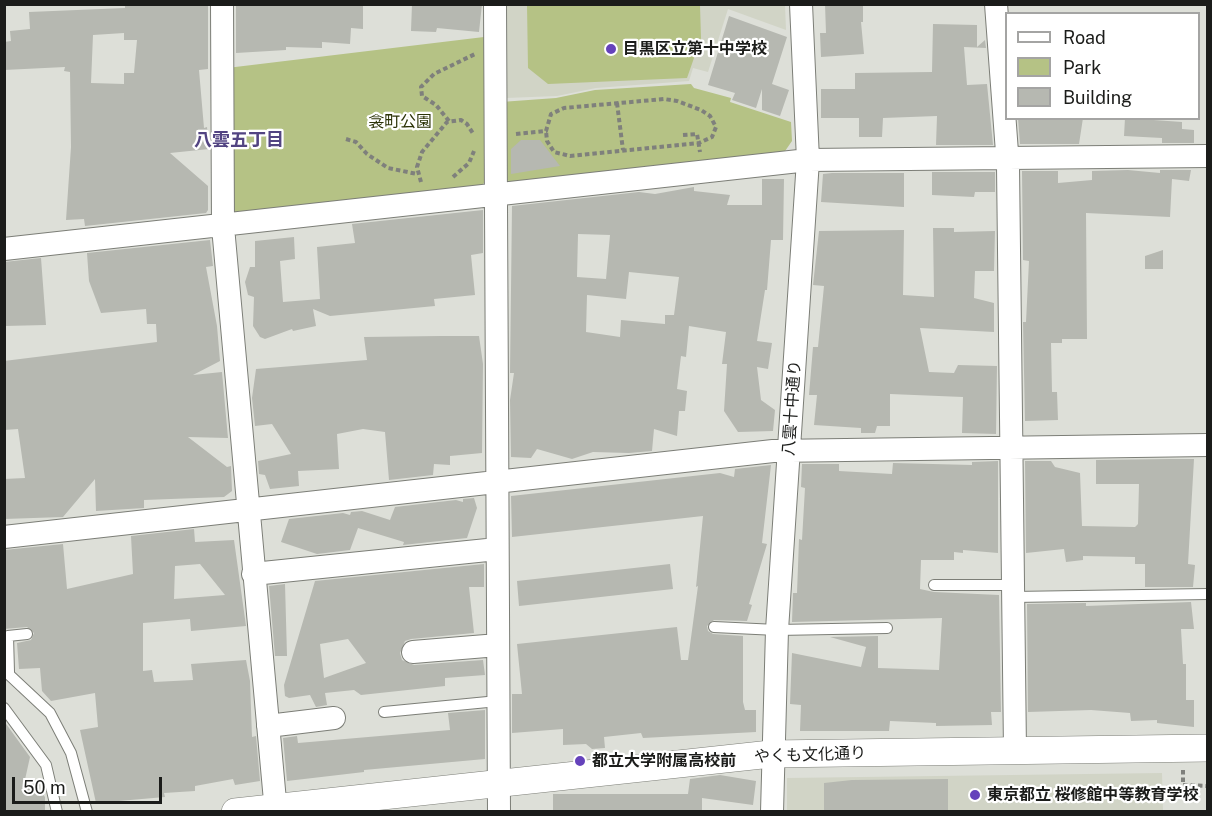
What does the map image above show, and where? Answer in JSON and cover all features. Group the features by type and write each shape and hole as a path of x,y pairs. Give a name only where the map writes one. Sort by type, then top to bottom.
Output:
{"street":[{"path":"222,4 223,226 247,510 276,809"},
{"path":"495,4 499,812"},
{"name":"八雲十中通り","path":"772,812 771,754 777,630 808,160 801,4"},
{"path":"996,4 1007,156 1015,751"},
{"path":"4,249 223,226 496,192 808,160 1007,156 1208,156"},
{"path":"4,537 498,481 789,452 1208,445"},
{"path":"254,574 498,549"},
{"path":"413,652 498,645"},
{"path":"268,726 334,718"},
{"name":"やくも文化通り","path":"235,812 771,754 1208,748"}],"lane":[{"path":"934,585 1013,591 1208,594"},
{"path":"714,627 777,630 887,628"},
{"path":"27,634 8,636 7,671 50,713 71,753 87,812"},
{"path":"384,712 498,701"},
{"path":"4,708 46,765 57,812"}],"path":[{"path":"449,121 436,105 419,92 422,84 447,67 476,54 494,54"},
{"path":"664,99 701,110 710,116 716,127 712,137 699,143 560,155 550,146 546,131 547,120 556,110 664,99"},
{"path":"617,103 623,150"},
{"path":"417,174 422,152 449,121 461,120 467,124 475,141 469,163 463,171 444,182"},
{"path":"494,135 546,131"},
{"path":"683,135 697,134 700,152"},
{"path":"346,139 356,142 367,154 388,168 417,174 427,184"},
{"path":"1183,762 1182,785 1208,786"}],"shaded area":[{"name":"目黒区立第十中学校","path":"505,5 785,5 786,30 728,9 708,72 693,68 689,81 596,88 557,96 506,98"},
{"name":"東京都立 桜修館中等教育学校","path":"1162,773 1163,811 787,811 787,778"}],"green space":[{"name":"目黒区立第十中学校","path":"527,5 700,5 701,38 687,78 548,84 528,68"},
{"name":"衾町公園","path":"484,37 487,103 556,98 595,90 691,84 694,88 731,98 730,102 791,122 792,141 783,154 512,183 502,177 488,178 479,189 237,214 227,208 227,68"}],"building":[{"path":"125,4 208,4 208,69 199,70 204,128 207,127 209,149 170,153 208,186 208,210 206,213 85,226 84,219 66,220 71,147 70,72 64,71 65,67 4,70 4,42 11,41 10,31 30,29 29,12 125,8","holes":["124,33 124,40 137,40 134,73 124,73 124,84 91,83 93,35"]},
{"path":"236,4 363,4 363,29 351,28 350,44 322,42 322,48 286,47 286,50 236,53"},
{"path":"412,4 482,4 479,32 437,28 436,32 411,31"},
{"path":"825,4 863,4 863,22 861,22 864,54 821,57 820,33 826,33"},
{"path":"729,16 787,37 772,84 789,90 780,116 762,110 762,89 756,108 732,100 735,93 708,85"},
{"path":"933,24 977,25 977,47 985,40 986,48 964,47 967,85 987,84 993,145 936,145 937,116 883,118 882,137 859,137 859,118 821,118 821,89 855,89 855,73 932,72"},
{"path":"1018,120 1083,120 1079,144 1020,144"},
{"path":"1125,120 1182,122 1182,129 1194,130 1194,143 1162,143 1162,138 1124,136"},
{"path":"521,140 540,140 560,166 511,174 511,149"},
{"path":"1128,170 1160,173 1160,170 1191,170 1189,181 1172,179 1170,217 1086,213 1087,339 1062,339 1062,343 1051,343 1052,392 1057,392 1058,420 1025,421 1023,322 1026,322 1029,261 1023,260 1022,171 1058,171 1058,183 1092,180 1092,171"},
{"path":"932,172 995,172 995,192 975,192 974,197 932,195"},
{"path":"904,173 904,207 821,202 823,174"},
{"path":"762,179 784,179 783,240 771,240 767,290 765,290 757,341 772,343 768,369 757,367 761,400 775,410 773,431 738,432 724,411 727,364 722,364 726,332 689,326 686,357 681,356 677,389 687,391 685,411 679,411 677,436 654,429 652,451 593,452 572,459 537,449 531,458 511,457 510,400 514,373 510,373 512,206 639,192 655,194 694,187 694,191 730,195 727,205 762,205","holes":["578,234 610,235 606,279 577,277","629,272 679,277 674,315 665,315 665,324 621,320 620,337 586,332 587,295 626,299"]},
{"path":"483,210 483,253 471,255 475,295 434,299 435,306 330,316 313,309 316,326 293,331 292,329 265,339 260,337 253,326 254,297 248,295 245,282 250,267 255,267 255,241 294,237 295,259 280,261 283,302 320,299 317,247 355,243 352,224"},
{"path":"933,228 954,228 954,232 995,231 994,271 975,271 974,298 994,303 994,332 920,328 929,372 954,373 958,365 997,366 996,434 962,433 963,397 890,394 890,426 877,426 875,433 861,433 861,428 814,425 817,395 809,395 813,347 818,347 824,286 813,285 819,231 904,230 903,295 934,297"},
{"path":"210,240 213,266 206,267 217,326 220,361 193,375 222,372 228,438 188,437 227,467 231,466 232,491 224,497 144,500 144,508 96,511 95,479 63,517 4,519 4,479 25,478 18,429 4,430 4,361 157,342 156,324 147,324 146,309 101,313 89,281 87,253"},
{"path":"1163,250 1163,269 1145,269 1145,256"},
{"path":"41,258 46,325 4,326 4,262"},
{"path":"479,336 483,364 482,453 450,456 450,465 434,464 433,475 389,480 385,432 363,429 337,434 339,469 298,471 299,486 270,489 265,475 259,474 258,461 291,454 272,424 255,426 252,398 256,369 367,360 364,337"},
{"path":"1194,459 1188,564 1195,565 1193,587 1145,587 1145,564 1135,564 1135,557 1083,556 1083,560 1066,562 1064,549 1026,553 1025,461 1051,461 1055,467 1080,473 1082,526 1135,527 1138,524 1139,484 1096,484 1096,460"},
{"path":"998,461 998,553 963,550 963,553 954,552 954,560 921,560 920,589 934,592 999,595 1001,712 991,712 992,725 936,726 936,723 890,721 889,731 800,731 801,705 790,704 792,653 861,667 866,647 830,637 878,636 878,668 939,670 942,618 792,622 793,593 797,593 799,539 802,540 805,488 801,487 802,464 839,464 839,471 892,474 893,463 972,465 972,462"},
{"path":"771,465 762,543 767,544 749,604 752,605 747,621 714,620 707,626 708,631 713,634 743,636 743,702 745,710 756,710 756,732 643,738 641,733 604,737 605,748 592,749 586,744 563,745 563,729 512,733 512,694 522,694 517,644 677,627 681,660 688,660 698,586 696,587 703,516 512,537 511,496 720,473 734,477 735,469"},
{"path":"474,498 477,508 467,538 403,545 404,542 358,528 350,550 317,554 281,542 289,519 343,513 350,515 351,512 362,511 390,520 395,507 456,500 463,502 463,499"},
{"path":"194,529 195,542 234,540 246,626 191,631 190,619 143,623 143,671 152,670 154,682 193,680 191,664 246,660 250,681 252,737 256,736 260,781 235,785 233,779 195,786 195,791 164,793 165,797 96,803 80,730 98,727 95,693 51,701 42,691 40,668 19,669 17,643 31,640 34,633 27,627 4,629 4,550 63,544 67,589 133,574 131,536","holes":["200,564 225,595 174,599 175,566"]},
{"path":"484,564 484,587 469,587 474,633 411,639 405,641 400,653 402,660 414,665 483,660 485,675 445,678 445,686 361,695 354,690 325,693 327,705 316,707 310,695 289,698 285,696 284,685 315,581","holes":["348,639 366,663 324,678 320,644"]},
{"path":"670,564 673,589 519,606 517,581"},
{"path":"285,584 287,656 275,656 269,586"},
{"path":"1191,602 1194,629 1181,629 1183,664 1186,664 1186,700 1194,700 1194,727 1157,723 1157,720 1131,721 1130,713 1091,710 1028,712 1027,604 1086,603 1086,606"},
{"path":"485,710 485,759 364,770 364,772 287,781 283,738 297,736 298,743 450,730 448,713"},
{"path":"4,721 30,757 24,784 40,783 39,790 45,797 45,812 5,812"},
{"path":"720,775 756,781 753,805 702,798 702,812 553,812 553,794 688,794 690,779"},
{"path":"948,779 948,812 824,812 824,783 852,780"}],"place":[{"name":"目黒区立第十中学校","path":"611,49"},
{"name":"都立大学附属高校前","path":"580,761"},
{"name":"東京都立 桜修館中等教育学校","path":"975,795"}],"district":[{"name":"八雲五丁目","path":"239,140"}]}
